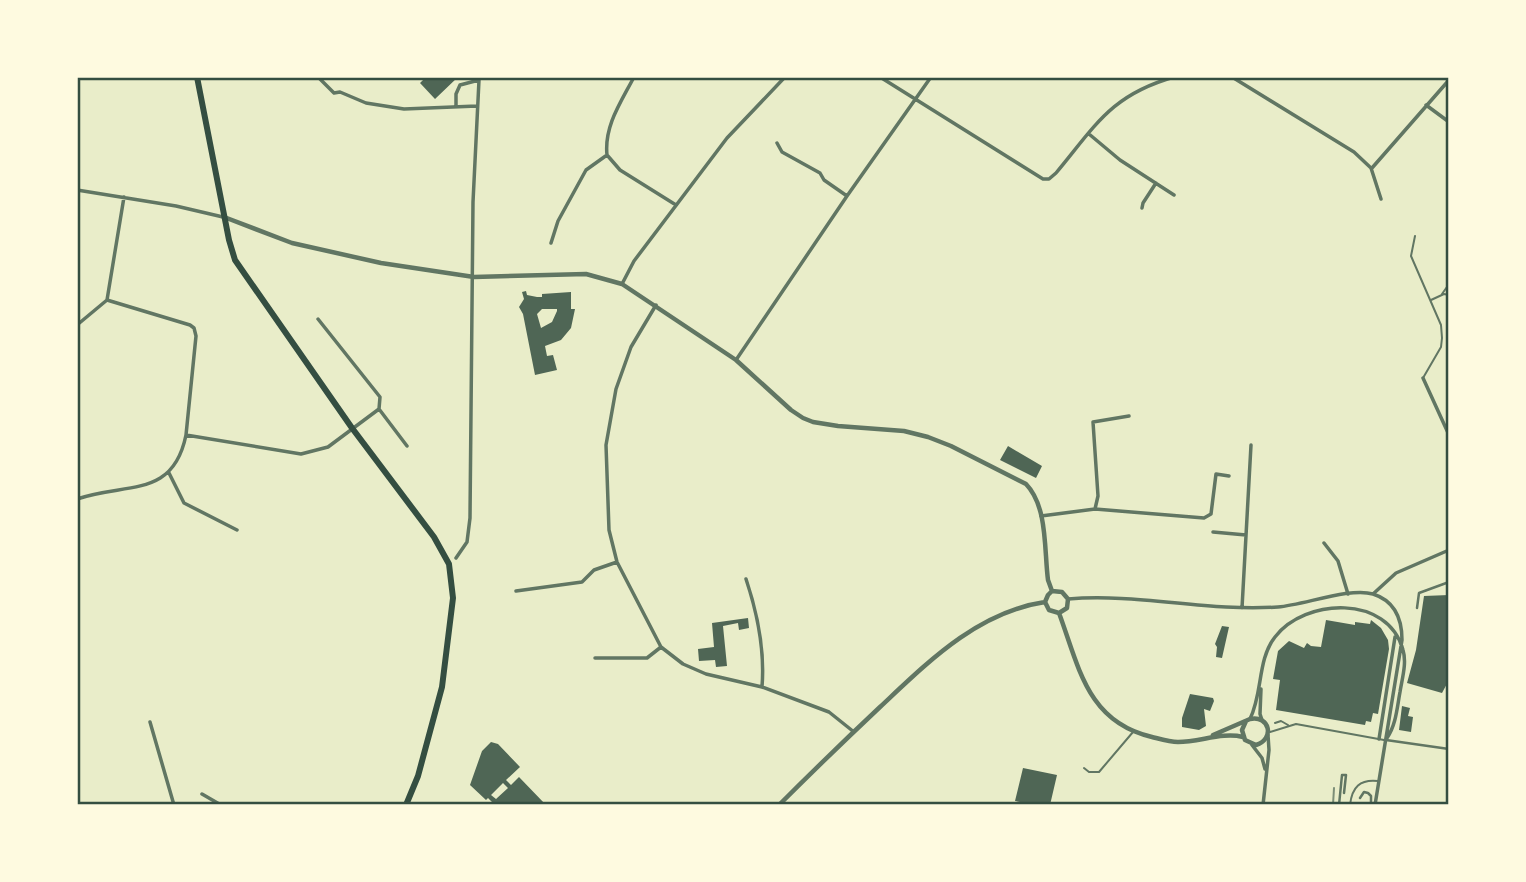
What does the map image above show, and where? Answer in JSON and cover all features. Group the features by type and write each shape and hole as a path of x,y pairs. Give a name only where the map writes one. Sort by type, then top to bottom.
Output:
{"main road":[{"path":"197,77 231,249 240,268 352,428 434,537 449,564 453,580 452,621 442,687 418,776 405,805"}],"street":[{"path":"318,77 334,93 340,92 366,103 404,108 477,106"},
{"path":"634,77 610,125 606,141 607,155 620,170 676,205"},
{"path":"622,284 634,261 727,138 785,77"},
{"path":"880,77 1043,179 1049,179 1056,173 1118,102 1152,83 1174,77"},
{"path":"736,360 931,77"},
{"path":"1150,77 1152,83"},
{"path":"1231,77 1354,152 1371,169 1381,199"},
{"path":"456,558 467,542 469,525 479,78 460,85 456,94 457,107"},
{"path":"1371,169 1449,80"},
{"path":"1426,105 1449,122"},
{"path":"1089,134 1119,160 1174,195"},
{"path":"777,143 782,152 820,173 824,180 847,196"},
{"path":"551,243 558,221 586,170 607,155"},
{"path":"1142,208 1156,183"},
{"path":"77,190 224,217 292,243 381,263 474,277 586,274 622,284 736,360 791,410 813,422 905,432 951,446 1026,484 1034,492 1039,504 1048,580 1052,591"},
{"path":"77,324 107,300 124,197"},
{"path":"77,499 155,482 169,473 182,453 186,435 197,336 194,328 107,300"},
{"path":"656,305 631,347 616,388 606,445 609,530 617,562 661,647 683,664 706,674 762,687 829,712 854,732"},
{"path":"318,318 380,397 379,409 407,446"},
{"path":"1423,378 1449,435"},
{"path":"186,435 301,453 328,447 379,409"},
{"path":"1095,509 1098,496 1093,422 1129,416"},
{"path":"1242,608 1251,445"},
{"path":"169,473 184,503 237,530"},
{"path":"1041,516 1095,509 1204,519 1211,514 1216,474 1229,476"},
{"path":"1213,532 1246,536"},
{"path":"1325,543 1338,561 1348,594"},
{"path":"1373,594 1396,573 1449,550"},
{"path":"516,591 583,582 594,570 617,562"},
{"path":"746,579 762,643 762,687"},
{"path":"1417,608 1419,593 1449,582"},
{"path":"1052,591 1062,592 1068,599"},
{"path":"1052,591 1045,602 1051,612 1059,613 1066,608 1068,599"},
{"path":"1068,599 1096,596 1242,608 1283,607 1348,594 1373,594 1386,601 1398,615 1402,631 1400,657 1373,805"},
{"path":"779,805 943,649 991,621 1026,606 1045,602"},
{"path":"1243,737 1242,727 1248,720 1258,695 1272,640 1305,615 1343,608 1369,611 1384,620 1401,644 1405,658 1393,728 1386,740"},
{"path":"1059,613 1084,682 1097,705 1114,720 1133,732 1175,742 1229,734 1243,737 1262,758 1266,774"},
{"path":"1379,739 1395,635"},
{"path":"595,658 647,659 661,647"},
{"path":"1261,680 1260,714 1267,725 1268,734 1263,805"},
{"path":"1205,739 1248,720 1262,720"},
{"path":"150,722 174,805"},
{"path":"1252,744 1264,742 1268,734"},
{"path":"1386,740 1449,749"},
{"path":"1342,805 1342,775 1346,775 1344,793"},
{"path":"1360,798 1364,792 1368,793 1373,805"},
{"path":"202,794 221,805"},
{"path":"1448,805 1449,796"}],"lane":[{"path":"1415,236 1411,256 1441,325 1442,338 1441,347 1423,378"},
{"path":"1430,301 1441,295 1449,284"},
{"path":"1441,295 1449,295"},
{"path":"1275,723 1281,721 1288,726"},
{"path":"1268,734 1296,724 1386,740"},
{"path":"1084,768 1089,772 1099,772 1133,732"},
{"path":"1350,805 1351,794 1360,783 1378,781"}],"building":[{"path":"426,77 458,77 435,99 420,83"},
{"path":"522,292 542,297 542,294 571,292 571,309 575,309 571,328 561,340 545,346 547,356 553,355 557,370 535,375 523,314 519,307 524,299","holes":["542,309 557,309 552,322 541,328 537,314"]},
{"path":"1008,446 1042,466 1036,478 1000,460"},
{"path":"1449,595 1449,680 1442,693 1407,683 1416,650 1424,596"},
{"path":"748,618 749,628 739,630 738,623 723,626 727,666 716,667 715,660 699,661 698,649 714,647 712,623"},
{"path":"1326,620 1355,625 1355,622 1370,624 1371,620 1381,628 1388,640 1389,649 1378,714 1373,713 1371,722 1366,721 1365,725 1276,710 1280,680 1273,679 1278,651 1289,641 1304,648 1307,643 1321,647"},
{"path":"1222,626 1229,627 1222,658 1216,657 1215,644"},
{"path":"1190,694 1213,698 1214,701 1210,711 1204,709 1206,726 1199,730 1182,727 1182,718"},
{"path":"1402,706 1410,708 1408,716 1413,717 1411,732 1399,730"},
{"path":"491,742 498,744 520,767 506,780 511,785 519,777 546,805 495,805 488,798 486,800 470,785 482,751","holes":["503,783 508,788 496,799 491,795"]},
{"path":"1023,768 1057,775 1050,805 1015,801"}],"railway":[{"path":"1333,805 1334,788"}]}
